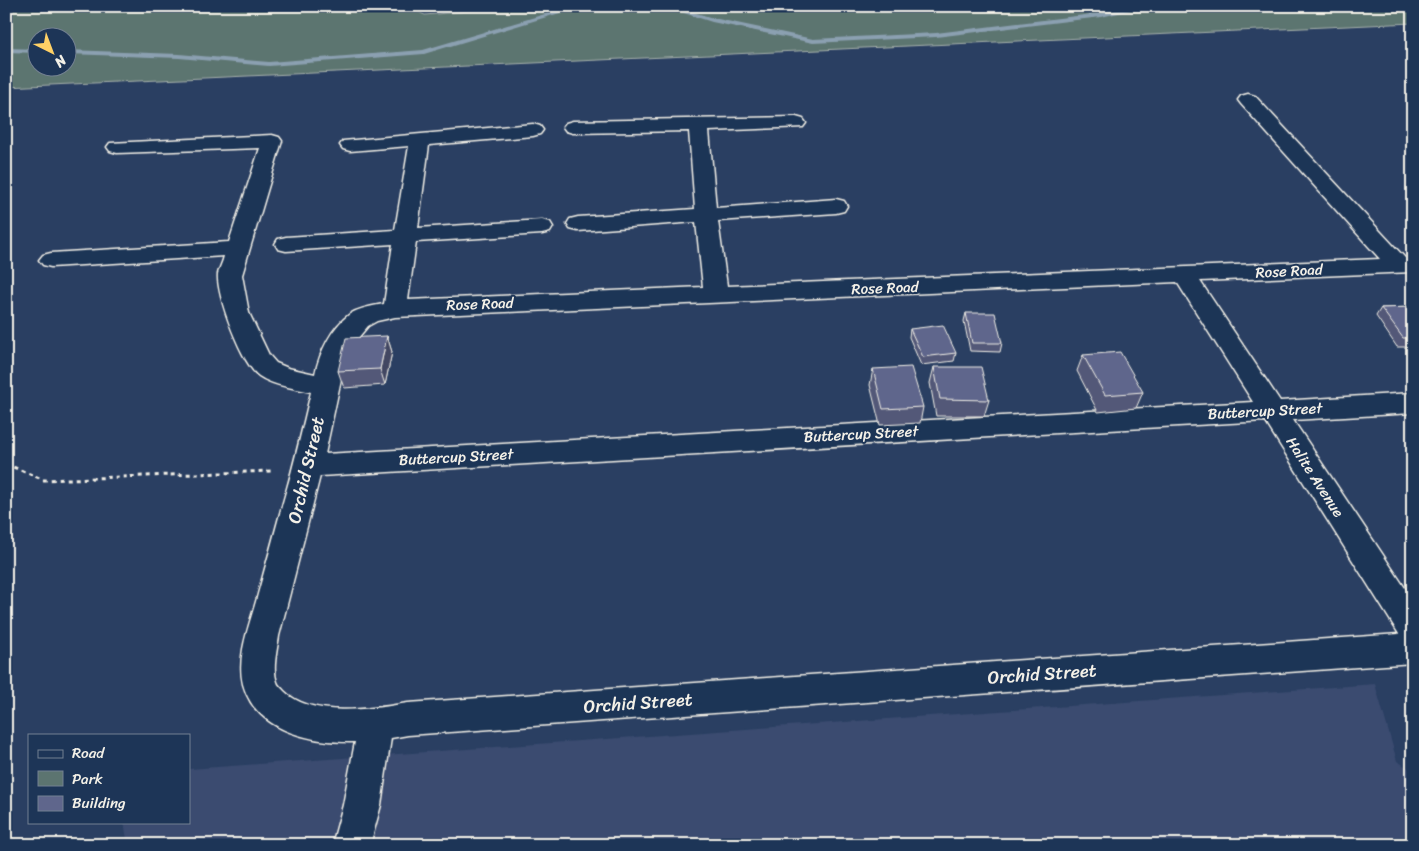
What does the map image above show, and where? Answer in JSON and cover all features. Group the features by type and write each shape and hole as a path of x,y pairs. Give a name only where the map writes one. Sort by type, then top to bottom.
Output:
{"street":[{"path":"1248,100 1406,266"},
{"path":"573,127 796,123"},
{"path":"698,124 706,215 716,294"},
{"path":"350,145 534,130"},
{"path":"395,309 420,140"},
{"path":"116,147 272,141 230,274 237,313 258,359 266,369 281,376 325,386"},
{"path":"578,224 836,206"},
{"path":"286,244 542,227"},
{"path":"52,260 239,248"},
{"name":"Rose Road","path":"359,320 395,309 437,306 1406,266"},
{"name":"Halite Avenue","path":"1185,276 1413,628"},
{"name":"Orchid Street","path":"359,320 341,338 335,349 308,466 258,661 260,679 265,696 281,711 300,720 326,724 376,725 428,717 1413,648"},
{"name":"Buttercup Street","path":"308,466 1413,403"},
{"path":"351,845 362,805 376,725"}],"path":[{"path":"6,464 44,480 255,473 308,466"}],"shaded area":[{"path":"1375,684 1397,761 1413,771 1413,845 128,845 124,824 190,824 190,769"}],"green space":[{"path":"6,6 405,6 425,15 523,6 1413,6 1413,23 6,87"}],"building":[{"path":"1413,307 1413,338 1403,338 1381,308"},
{"path":"966,313 995,313 1002,343 972,343"},
{"path":"943,325 956,353 923,357 910,329"},
{"path":"387,336 380,369 338,371 346,338"},
{"path":"1120,352 1143,392 1105,395 1083,355"},
{"path":"911,367 923,407 883,409 873,369"},
{"path":"934,367 981,367 989,400 940,399"}],"waterway":[{"path":"78,52 179,56 269,64 424,52 580,6"},
{"path":"665,6 712,20 813,41 936,35 1101,15 1146,6"},
{"path":"6,50 28,51"}]}
